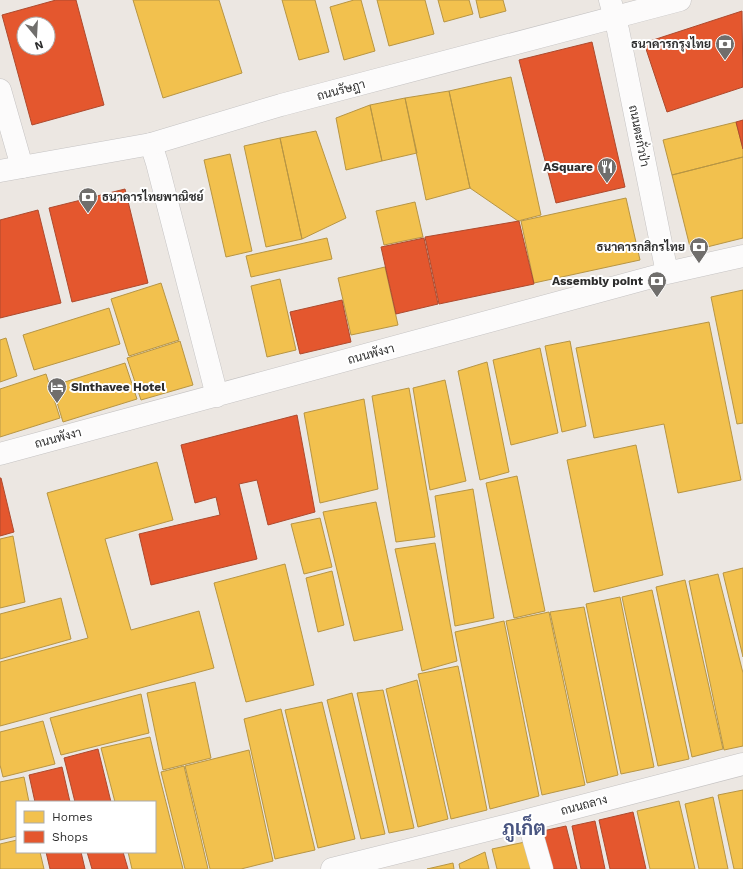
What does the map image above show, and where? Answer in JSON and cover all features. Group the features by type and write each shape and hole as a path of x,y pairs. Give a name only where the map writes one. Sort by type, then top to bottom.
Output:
{"street":[{"name":"ถนนรัษฎา","path":"0,171 151,144 612,9 680,0"},
{"name":"ถนนตะกั่วป่า","path":"612,9 667,273"},
{"path":"0,90 22,167"},
{"path":"151,144 217,396"},
{"name":"ถนนพังงา","path":"0,454 667,273 743,256"},
{"name":"ถนนถลาง","path":"332,869 743,764"},
{"path":"528,820 542,869"}],"building: Homes":[{"path":"133,0 219,0 242,73 163,98"},
{"path":"282,0 315,0 329,52 299,60"},
{"path":"354,0 361,0 375,51 344,60 330,7"},
{"path":"377,0 425,0 434,34 389,46"},
{"path":"438,0 469,0 473,14 444,22"},
{"path":"476,0 503,0 506,11 480,18"},
{"path":"511,77 541,215 518,221 470,188 449,91"},
{"path":"449,91 470,188 426,200 405,98"},
{"path":"405,98 417,153 382,161 370,105"},
{"path":"370,105 382,161 346,170 336,118"},
{"path":"736,122 743,149 743,157 672,175 663,140"},
{"path":"316,131 346,218 302,239 280,138"},
{"path":"280,138 302,239 266,247 244,146"},
{"path":"230,154 252,251 226,257 204,160"},
{"path":"743,157 743,238 691,251 672,175"},
{"path":"626,198 640,260 534,283 521,221"},
{"path":"415,202 423,237 384,245 376,211"},
{"path":"327,238 332,259 251,277 246,256"},
{"path":"385,267 398,325 351,335 338,278"},
{"path":"280,279 296,350 267,357 251,286"},
{"path":"161,283 179,340 129,356 111,299"},
{"path":"743,290 743,423 737,424 711,297"},
{"path":"109,308 120,344 34,370 23,335"},
{"path":"709,322 741,480 678,493 664,424 594,438 576,348"},
{"path":"6,338 17,376 0,382 0,340"},
{"path":"180,341 193,385 141,400 127,358"},
{"path":"570,341 586,426 562,432 545,346"},
{"path":"540,348 558,433 511,445 493,360"},
{"path":"487,362 509,472 480,480 458,371"},
{"path":"125,363 137,399 63,422 52,386"},
{"path":"46,374 60,418 0,437 0,389"},
{"path":"445,380 466,481 430,490 413,388"},
{"path":"409,388 435,537 396,542 372,396"},
{"path":"364,399 378,489 320,503 304,413"},
{"path":"636,445 663,575 594,592 567,460"},
{"path":"157,462 173,520 105,539 131,630 199,611 214,668 0,726 0,662 88,638 47,493"},
{"path":"517,476 545,611 514,618 486,483"},
{"path":"473,489 494,618 455,626 435,496"},
{"path":"376,502 403,630 354,641 323,512"},
{"path":"320,518 332,567 304,574 291,524"},
{"path":"13,536 25,602 0,608 0,539"},
{"path":"435,543 457,661 422,671 395,549"},
{"path":"285,564 314,685 246,702 214,583"},
{"path":"743,568 743,657 723,573"},
{"path":"332,571 344,625 318,632 306,578"},
{"path":"718,574 743,673 743,746 724,750 689,581"},
{"path":"685,580 723,749 692,757 656,587"},
{"path":"652,590 689,759 658,766 622,597"},
{"path":"620,597 654,767 621,774 586,604"},
{"path":"61,598 71,639 0,659 0,614"},
{"path":"584,607 618,775 587,783 550,612"},
{"path":"549,612 585,785 542,795 506,621"},
{"path":"504,621 539,796 490,809 455,632"},
{"path":"458,666 487,810 451,819 418,674"},
{"path":"417,680 448,819 418,827 386,689"},
{"path":"195,682 211,758 163,770 147,693"},
{"path":"383,690 414,828 389,833 357,693"},
{"path":"352,693 385,834 361,839 327,700"},
{"path":"141,694 149,733 61,755 50,718"},
{"path":"322,702 355,839 318,848 285,710"},
{"path":"281,709 315,850 275,859 244,719"},
{"path":"43,721 55,764 3,777 0,765 0,732"},
{"path":"150,737 183,869 132,869 128,853 156,853 156,801 115,801 101,748"},
{"path":"249,750 273,861 241,869 210,869 185,766"},
{"path":"184,766 208,869 185,869 161,772"},
{"path":"24,777 29,801 16,801 16,836 0,840 0,782"},
{"path":"743,790 743,869 734,869 718,795"},
{"path":"713,797 728,869 699,869 685,804"},
{"path":"679,801 695,869 650,869 637,811"},
{"path":"16,840 16,853 40,853 44,869 0,869 0,844"},
{"path":"525,842 531,869 497,869 492,849"},
{"path":"485,852 489,869 460,869 459,864"},
{"path":"453,863 454,869 427,869"}],"building: Shops":[{"path":"56,0 76,0 104,105 32,125 2,15"},
{"path":"742,11 743,87 667,112 644,43"},
{"path":"592,42 625,187 556,203 519,60"},
{"path":"743,120 743,149 736,122"},
{"path":"125,189 148,283 72,302 49,208"},
{"path":"38,210 61,303 0,318 0,220"},
{"path":"519,221 534,284 439,304 425,237"},
{"path":"424,238 438,304 396,314 381,247"},
{"path":"342,300 351,342 300,354 290,312"},
{"path":"297,415 315,512 268,525 257,480 239,484 257,559 151,585 139,534 220,515 216,497 195,503 181,445"},
{"path":"0,478 14,532 0,536"},
{"path":"98,749 111,801 75,801 64,758"},
{"path":"62,767 70,801 35,801 29,775"},
{"path":"633,812 646,869 610,869 599,820"},
{"path":"595,821 605,869 581,869 572,826"},
{"path":"566,826 577,869 549,869 538,832"},
{"path":"46,853 81,853 85,869 50,869"},
{"path":"87,853 123,853 128,869 92,869"}],"place":[{"name":"ธนาคารกรุงไทย","path":"725,61"},
{"name":"ASquare","path":"607,184"},
{"name":"ธนาคารไทยพาณิชย์","path":"88,214"},
{"name":"ธนาคารกสิกรไทย","path":"699,264"},
{"name":"Assembly point","path":"657,298"},
{"name":"Sinthavee Hotel","path":"57,404"}],"district":[{"name":"ภูเก็ต","path":"524,828"}]}
